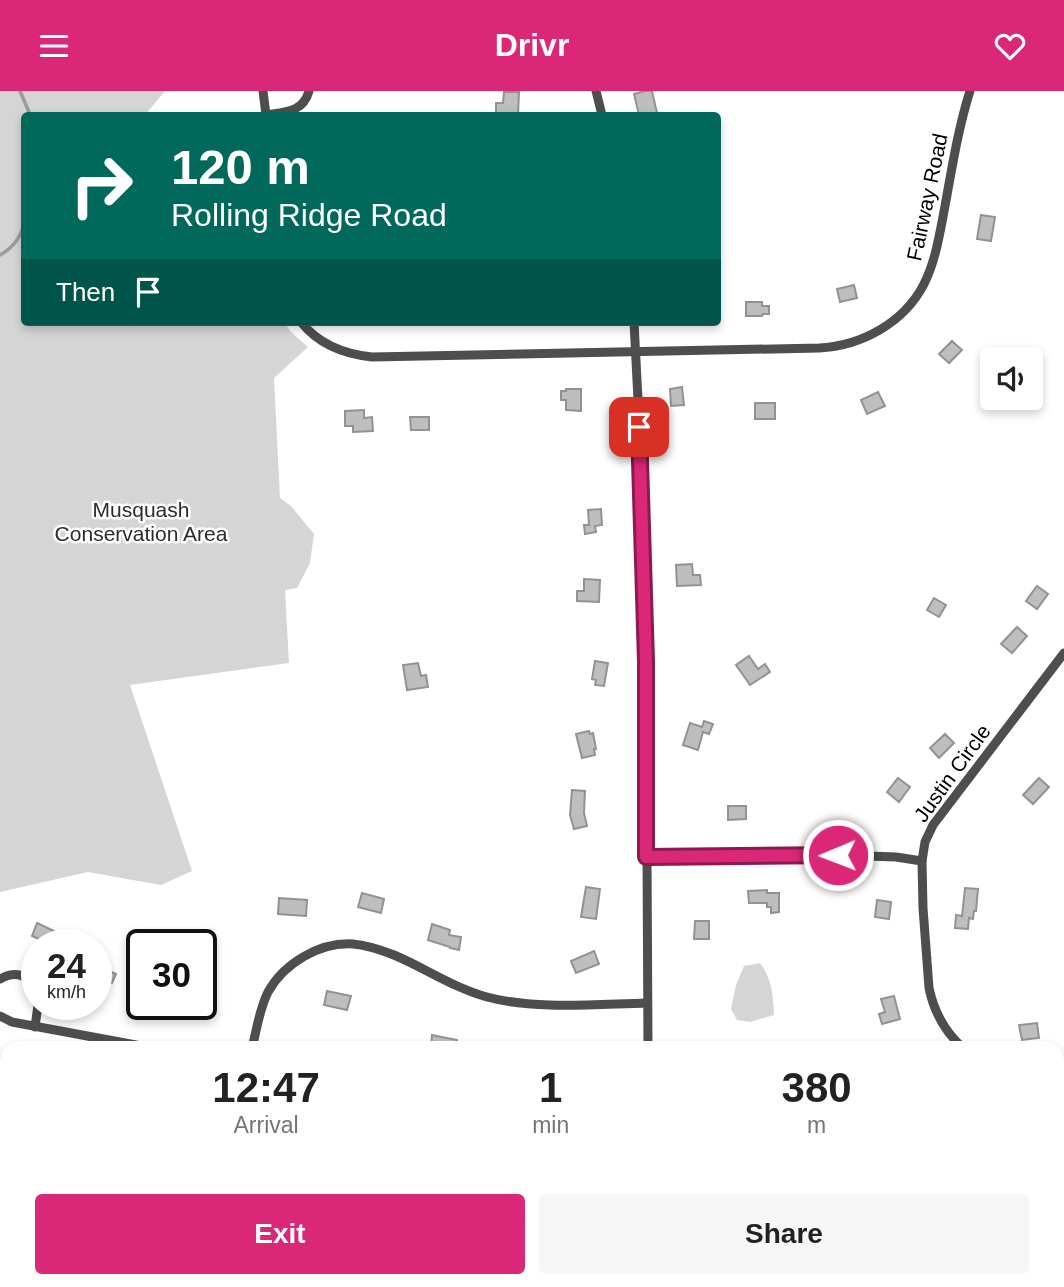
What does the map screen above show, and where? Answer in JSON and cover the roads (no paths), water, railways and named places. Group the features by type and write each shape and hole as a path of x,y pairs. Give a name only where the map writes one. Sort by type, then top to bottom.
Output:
{"street":[{"path":"263,91 265,112"},
{"path":"281,112 297,109 307,99 309,91"},
{"path":"596,91 601,112"},
{"name":"Fairway Road","path":"305,326 313,335 335,348 346,353 372,357 832,348 856,342 899,317 923,286 933,261 958,136 970,91"},
{"path":"634,326 642,477 646,662 648,1041"},
{"name":"Justin Circle","path":"957,1041 942,1024 929,988 923,908 922,861 925,842 933,825 1064,653"},
{"path":"646,857 838,855 922,861"},
{"path":"254,1041 262,1006 282,972 303,957 340,944 367,946 391,954 472,992 496,999 560,1005 647,1003"},
{"path":"0,979 8,975 21,975"},
{"path":"0,1016 12,1022 113,1041"},
{"path":"35,1027 36,1020"}],"waterway":[{"path":"20,91 29,112"},
{"path":"0,255 9,249 21,232"}],"park label":[{"name":"Musquash Conservation Area","path":"141,521"}]}
